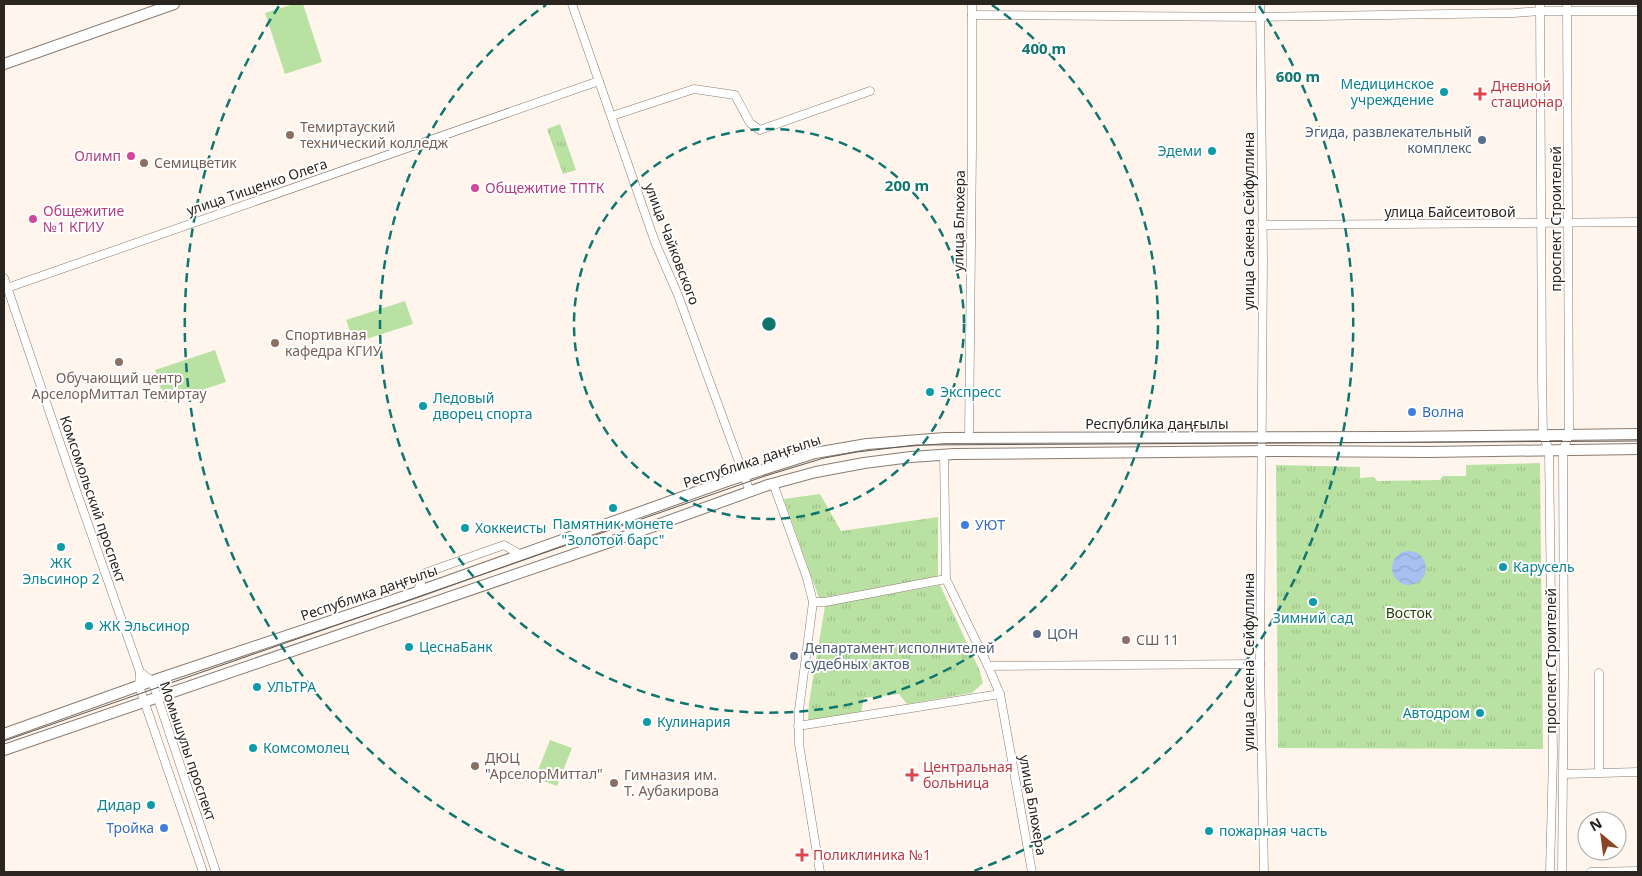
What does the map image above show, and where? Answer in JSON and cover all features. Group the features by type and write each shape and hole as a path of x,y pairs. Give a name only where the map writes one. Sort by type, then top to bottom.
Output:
{"main road":[{"path":"4,64 174,4"},
{"name":"Республика даңғылы","path":"4,734 417,592 744,476 815,453 867,444 945,438 1638,434"},
{"name":"Республика даңғылы","path":"4,750 773,484 816,472 864,463 944,455 1638,449"}],"street":[{"name":"улица Чайковского","path":"572,4 655,242 678,295 750,492"},
{"name":"улица Блюхера","path":"969,438 972,4"},
{"name":"улица Сакена Сейфуллина","path":"1260,4 1263,437 1260,664 1264,872"},
{"path":"972,16 1260,17 1514,13 1540,7 1638,11"},
{"name":"проспект Строителей","path":"1540,7 1543,435"},
{"name":"проспект Строителей","path":"1567,7 1569,435"},
{"name":"улица Тищенко Олега","path":"8,288 599,81"},
{"path":"612,116 694,89 735,95 750,123 760,130 870,91"},
{"name":"улица Байсеитовой","path":"1262,225 1638,222"},
{"name":"Комсомольский проспект","path":"4,278 140,672"},
{"path":"1543,435 1549,450"},
{"path":"1563,450 1569,435"},
{"name":"проспект Строителей","path":"1549,450 1553,754 1550,872"},
{"name":"проспект Строителей","path":"1562,872 1564,774 1563,450"},
{"name":"улица Блюхера","path":"944,455 946,579 1000,694 1032,872"},
{"path":"773,484 807,578 813,602 798,726 799,744 820,872"},
{"path":"417,592 424,573 504,545 521,555"},
{"path":"813,602 825,602 946,579"},
{"path":"988,666 1260,664"},
{"name":"Момышулы проспект","path":"140,672 152,682 216,872"},
{"name":"Момышулы проспект","path":"140,672 139,686 144,702 203,872"},
{"path":"1598,672 1599,768"},
{"path":"798,726 1000,694"},
{"path":"1564,774 1638,772"},
{"path":"1591,872 1638,871"}],"green space":[{"path":"294,4 303,4 322,62 285,74 265,13"},
{"path":"560,124 576,170 563,174 547,129"},
{"path":"405,301 413,324 354,343 346,320"},
{"path":"215,350 226,382 165,402 155,370"},
{"name":"Восток","path":"1540,463 1543,749 1278,748 1276,465 1360,467 1360,478 1374,477 1377,481 1440,480 1443,476 1466,476 1466,465"},
{"path":"820,494 841,531 938,517 938,578 819,598 784,499"},
{"path":"940,585 979,669 983,683 972,693 907,704 899,694 864,698 861,713 808,720 809,703 825,606"},
{"path":"550,740 572,748 557,786 535,778"}],"water":[{"path":"1409,551 1416,552 1421,556 1425,561 1425,575 1421,580 1416,584 1409,585 1402,584 1397,580 1393,575 1392,568 1393,561 1397,556 1402,552"}],"tram line":[{"path":"4,741 765,476 824,458 916,445 1638,441"}],"place":[{"name":"Медицинское учреждение","path":"1444,92"},
{"name":"Дневной стационар","path":"1480,94"},
{"name":"Темиртауский технический колледж","path":"290,135"},
{"name":"Эгида, развлекательный комплекс","path":"1482,140"},
{"name":"Эдеми","path":"1212,151"},
{"name":"Олимп","path":"131,156"},
{"name":"Семицветик","path":"144,163"},
{"name":"Общежитие ТПТК","path":"475,188"},
{"name":"Общежитие №1 КГИУ","path":"33,219"},
{"name":"Спортивная кафедра КГИУ","path":"275,343"},
{"name":"Обучающий центр АрселорМиттал Темиртау","path":"119,362"},
{"name":"Экспресс","path":"930,392"},
{"name":"Ледовый дворец спорта","path":"423,406"},
{"name":"Волна","path":"1412,412"},
{"name":"Памятник монете \"Золотой барс\"","path":"613,508"},
{"name":"УЮТ","path":"965,525"},
{"name":"Хоккеисты","path":"465,528"},
{"name":"ЖК Эльсинор 2","path":"61,547"},
{"name":"Карусель","path":"1503,567"},
{"name":"Зимний сад","path":"1313,602"},
{"name":"ЖК Эльсинор","path":"89,626"},
{"name":"ЦОН","path":"1037,634"},
{"name":"СШ 11","path":"1126,640"},
{"name":"ЦеснаБанк","path":"409,647"},
{"name":"Департамент исполнителей судебных актов","path":"794,656"},
{"name":"УЛЬТРА","path":"257,687"},
{"name":"Автодром","path":"1480,713"},
{"name":"Кулинария","path":"647,722"},
{"name":"Комсомолец","path":"253,748"},
{"name":"ДЮЦ \"АрселорМиттал\"","path":"475,766"},
{"name":"Центральная больница","path":"912,775"},
{"name":"Гимназия им. Т. Аубакирова","path":"614,783"},
{"name":"Дидар","path":"151,805"},
{"name":"Тройка","path":"164,828"},
{"name":"пожарная часть","path":"1209,831"},
{"name":"Поликлиника №1","path":"802,855"}]}
